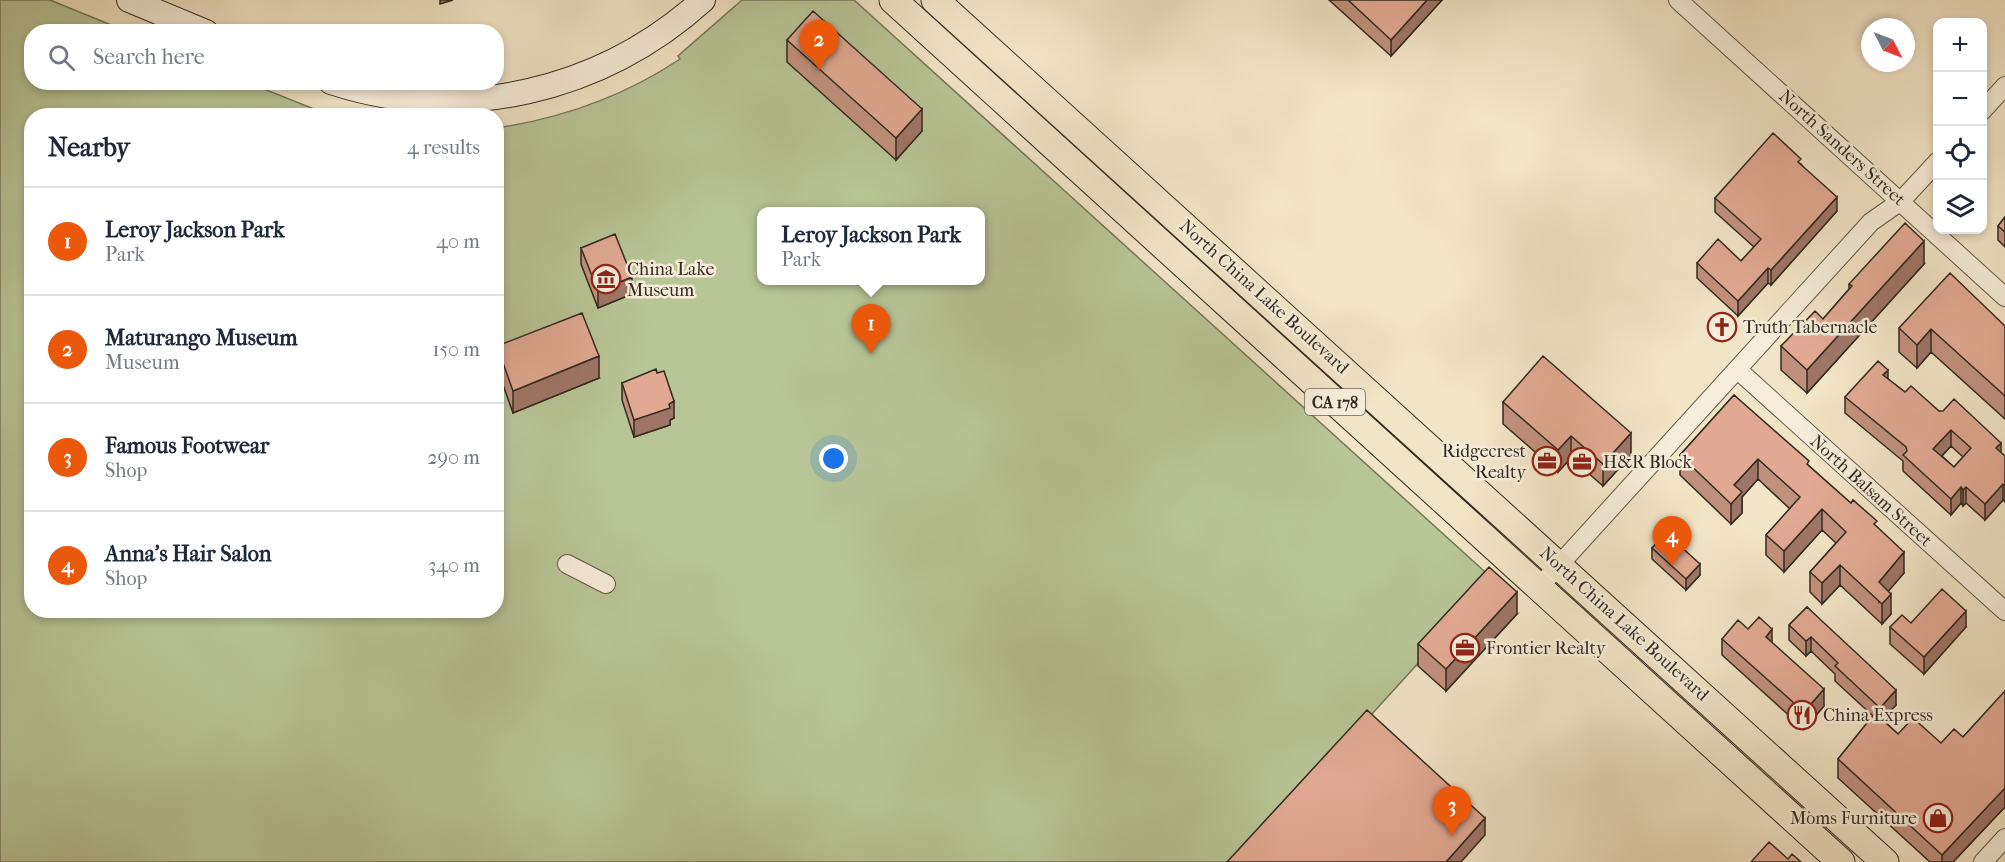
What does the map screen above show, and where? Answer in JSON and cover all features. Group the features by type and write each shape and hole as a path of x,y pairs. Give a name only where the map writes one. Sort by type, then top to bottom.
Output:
{"main road":[{"name":"North China Lake Boulevard","path":"893,0 1841,862"},
{"name":"North China Lake Boulevard","path":"935,0 1885,862"},
{"path":"1088,176 1129,194 1194,255 1205,257 1214,251"}],"street":[{"path":"359,90 373,94 446,102 487,100 540,90 607,65 627,54 662,33 703,0"},
{"name":"North Sanders Street","path":"1678,0 2005,297"},
{"path":"136,1 188,24"},
{"path":"1987,106 2005,86"},
{"path":"1539,587 1871,222 1901,201 1933,166"},
{"name":"North Balsam Street","path":"1737,370 2005,611"},
{"path":"567,564 606,584"},
{"path":"1983,862 2005,838"}],"green space":[{"path":"0,0 50,0 109,24 24,24 24,90 266,90 312,108 24,108 24,618 504,618 504,127 569,112 637,84 680,59 678,56 742,0 854,0 1494,580 1237,862 0,862"}],"building":[{"path":"1348,0 1427,0 1391,40"},
{"path":"813,11 922,109 896,138 787,40"},
{"path":"1773,133 1801,159 1798,162 1837,197 1771,270 1768,268 1738,301 1697,263 1718,239 1741,261 1761,239 1715,198"},
{"path":"2005,217 2005,232 1998,226"},
{"path":"1905,223 1924,241 1807,370 1781,346 1815,311 1823,319 1852,286 1849,284"},
{"path":"615,234 632,277 598,291 581,248"},
{"path":"1950,273 2005,326 2005,396 1931,329 1917,345 1899,328"},
{"path":"582,313 599,356 513,391 504,366 504,343"},
{"path":"1543,356 1631,433 1603,464 1571,436 1558,450 1503,402"},
{"path":"1878,361 1888,370 1883,375 1905,392 1911,386 1939,411 1943,411 1954,399 2001,443 1996,448 2005,456 2005,486 2003,484 1985,504 1966,487 1963,490 1961,487 1951,499 1903,455 1907,451 1906,447 1845,397","holes":["1951,430 1971,448 1954,467 1933,449"]},
{"path":"656,369 657,373 664,371 674,401 669,404 670,408 634,420 622,383"},
{"path":"1734,395 1809,461 1807,464 1851,503 1853,500 1877,521 1874,524 1904,552 1879,582 1891,594 1882,604 1840,565 1822,583 1810,572 1846,532 1822,509 1784,551 1766,535 1800,497 1758,459 1734,485 1742,492 1731,504 1680,455"},
{"path":"1666,533 1700,564 1686,579 1652,548"},
{"path":"1489,567 1517,592 1446,669 1418,644"},
{"path":"1942,589 1966,611 1924,657 1890,627 1902,615 1911,623"},
{"path":"1807,607 1896,690 1880,708 1835,666 1838,663 1811,637 1806,641 1789,625"},
{"path":"1759,617 1772,629 1766,637 1824,689 1804,712 1722,639 1738,620 1748,629"},
{"path":"2005,691 2005,788 1942,855 1838,759 1875,713 1898,734 1913,718 1941,743 1954,729 1963,737"},
{"path":"1367,710 1485,818 1446,862 1227,862"},
{"path":"1769,842 1788,859 1792,854 1801,862 1751,862"}],"place":[{"name":"Maturango Museum","path":"819,70"},
{"name":"China Lake Museum","path":"606,279"},
{"name":"Truth Tabernacle","path":"1722,327"},
{"name":"Leroy Jackson Park","path":"871,354"},
{"name":"Ridgecrest Realty","path":"1547,461"},
{"name":"H&R Block","path":"1582,462"},
{"name":"Anna's Hair Salon","path":"1672,566"},
{"name":"Frontier Realty","path":"1465,648"},
{"name":"China Express","path":"1802,715"},
{"name":"Moms Furniture","path":"1938,818"},
{"name":"Famous Footwear","path":"1452,836"}]}
